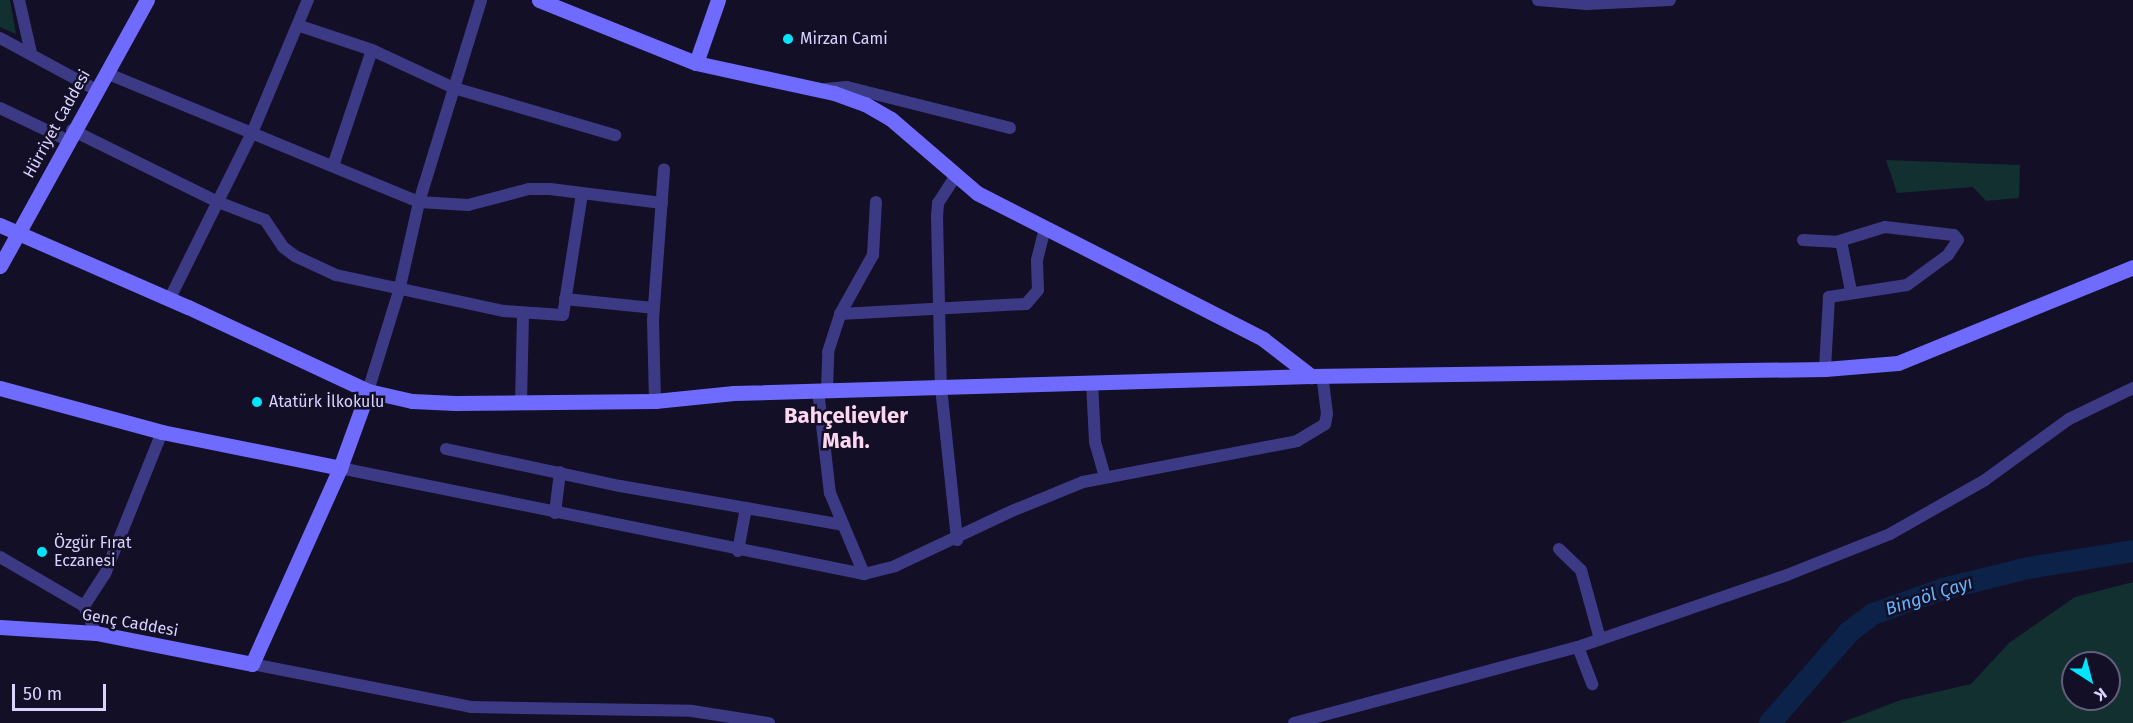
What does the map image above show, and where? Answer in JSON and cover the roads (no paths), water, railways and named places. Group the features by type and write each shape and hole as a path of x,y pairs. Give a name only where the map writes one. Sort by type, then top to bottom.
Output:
{"main road":[{"name":"Hürriyet Caddesi","path":"0,266 70,135 147,0"},
{"path":"539,0 696,63 818,89 880,112 955,177 1045,229 1263,339 1316,376"},
{"path":"696,63 718,0"},
{"path":"0,225 17,235 170,298 368,391 411,401 521,403 655,400 822,390 1316,376 1825,369 1898,363 2133,267"},
{"path":"0,388 162,432 340,468"},
{"path":"252,664 340,468 368,391"},
{"name":"Genç Caddesi","path":"0,627 96,633 252,664"}],"street":[{"path":"19,0 31,53"},
{"path":"170,298 252,133 300,26 308,0"},
{"path":"368,391 399,291 419,201 481,0"},
{"path":"1538,0 1587,4 1670,0"},
{"path":"300,26 372,50 454,88 615,135"},
{"path":"0,38 96,90"},
{"path":"333,166 372,50"},
{"path":"106,73 419,201 468,205 529,189 662,203"},
{"path":"818,89 847,87 1010,128"},
{"path":"0,108 70,135 218,202 265,220 283,246 309,264 336,275 399,291 523,313 563,315 582,193"},
{"path":"655,400 653,308 664,170"},
{"path":"955,177 938,202 941,387 957,540"},
{"path":"864,574 843,525 823,464 822,390 828,352 840,314 873,255 876,202"},
{"path":"1803,240 1841,241 1885,227 1954,235 1958,240 1948,255 1907,285 1851,291 1829,297 1825,369"},
{"path":"840,314 1030,302 1038,290 1037,260 1045,229"},
{"path":"1841,241 1851,291"},
{"path":"565,299 653,308"},
{"path":"521,403 523,313"},
{"path":"340,468 738,551 864,574 895,566 957,540 1012,511 1105,477 1297,441 1324,424 1327,414 1316,376"},
{"path":"1092,382 1094,432 1105,477"},
{"path":"1294,723 1311,721 1578,647 1787,574 1890,534 1985,480 2069,419 2133,388"},
{"path":"84,606 105,574 162,432"},
{"path":"446,449 843,525"},
{"path":"555,513 560,472"},
{"path":"738,551 746,508"},
{"path":"1559,549 1581,570 1600,639"},
{"path":"0,557 84,606 96,633"},
{"path":"1578,647 1592,684"},
{"path":"252,664 471,707 692,711 769,723"}],"waterway":[{"name":"Bingöl Çayı","path":"1770,723 1849,632 1873,614 1943,589 2028,568 2133,551"}],"place":[{"name":"Mirzan Cami","path":"788,39"},
{"name":"Atatürk İlkokulu","path":"257,402"},
{"name":"Özgür Fırat Eczanesi","path":"42,552"}],"district":[{"name":"Bahçelievler Mah.","path":"846,428"}]}
